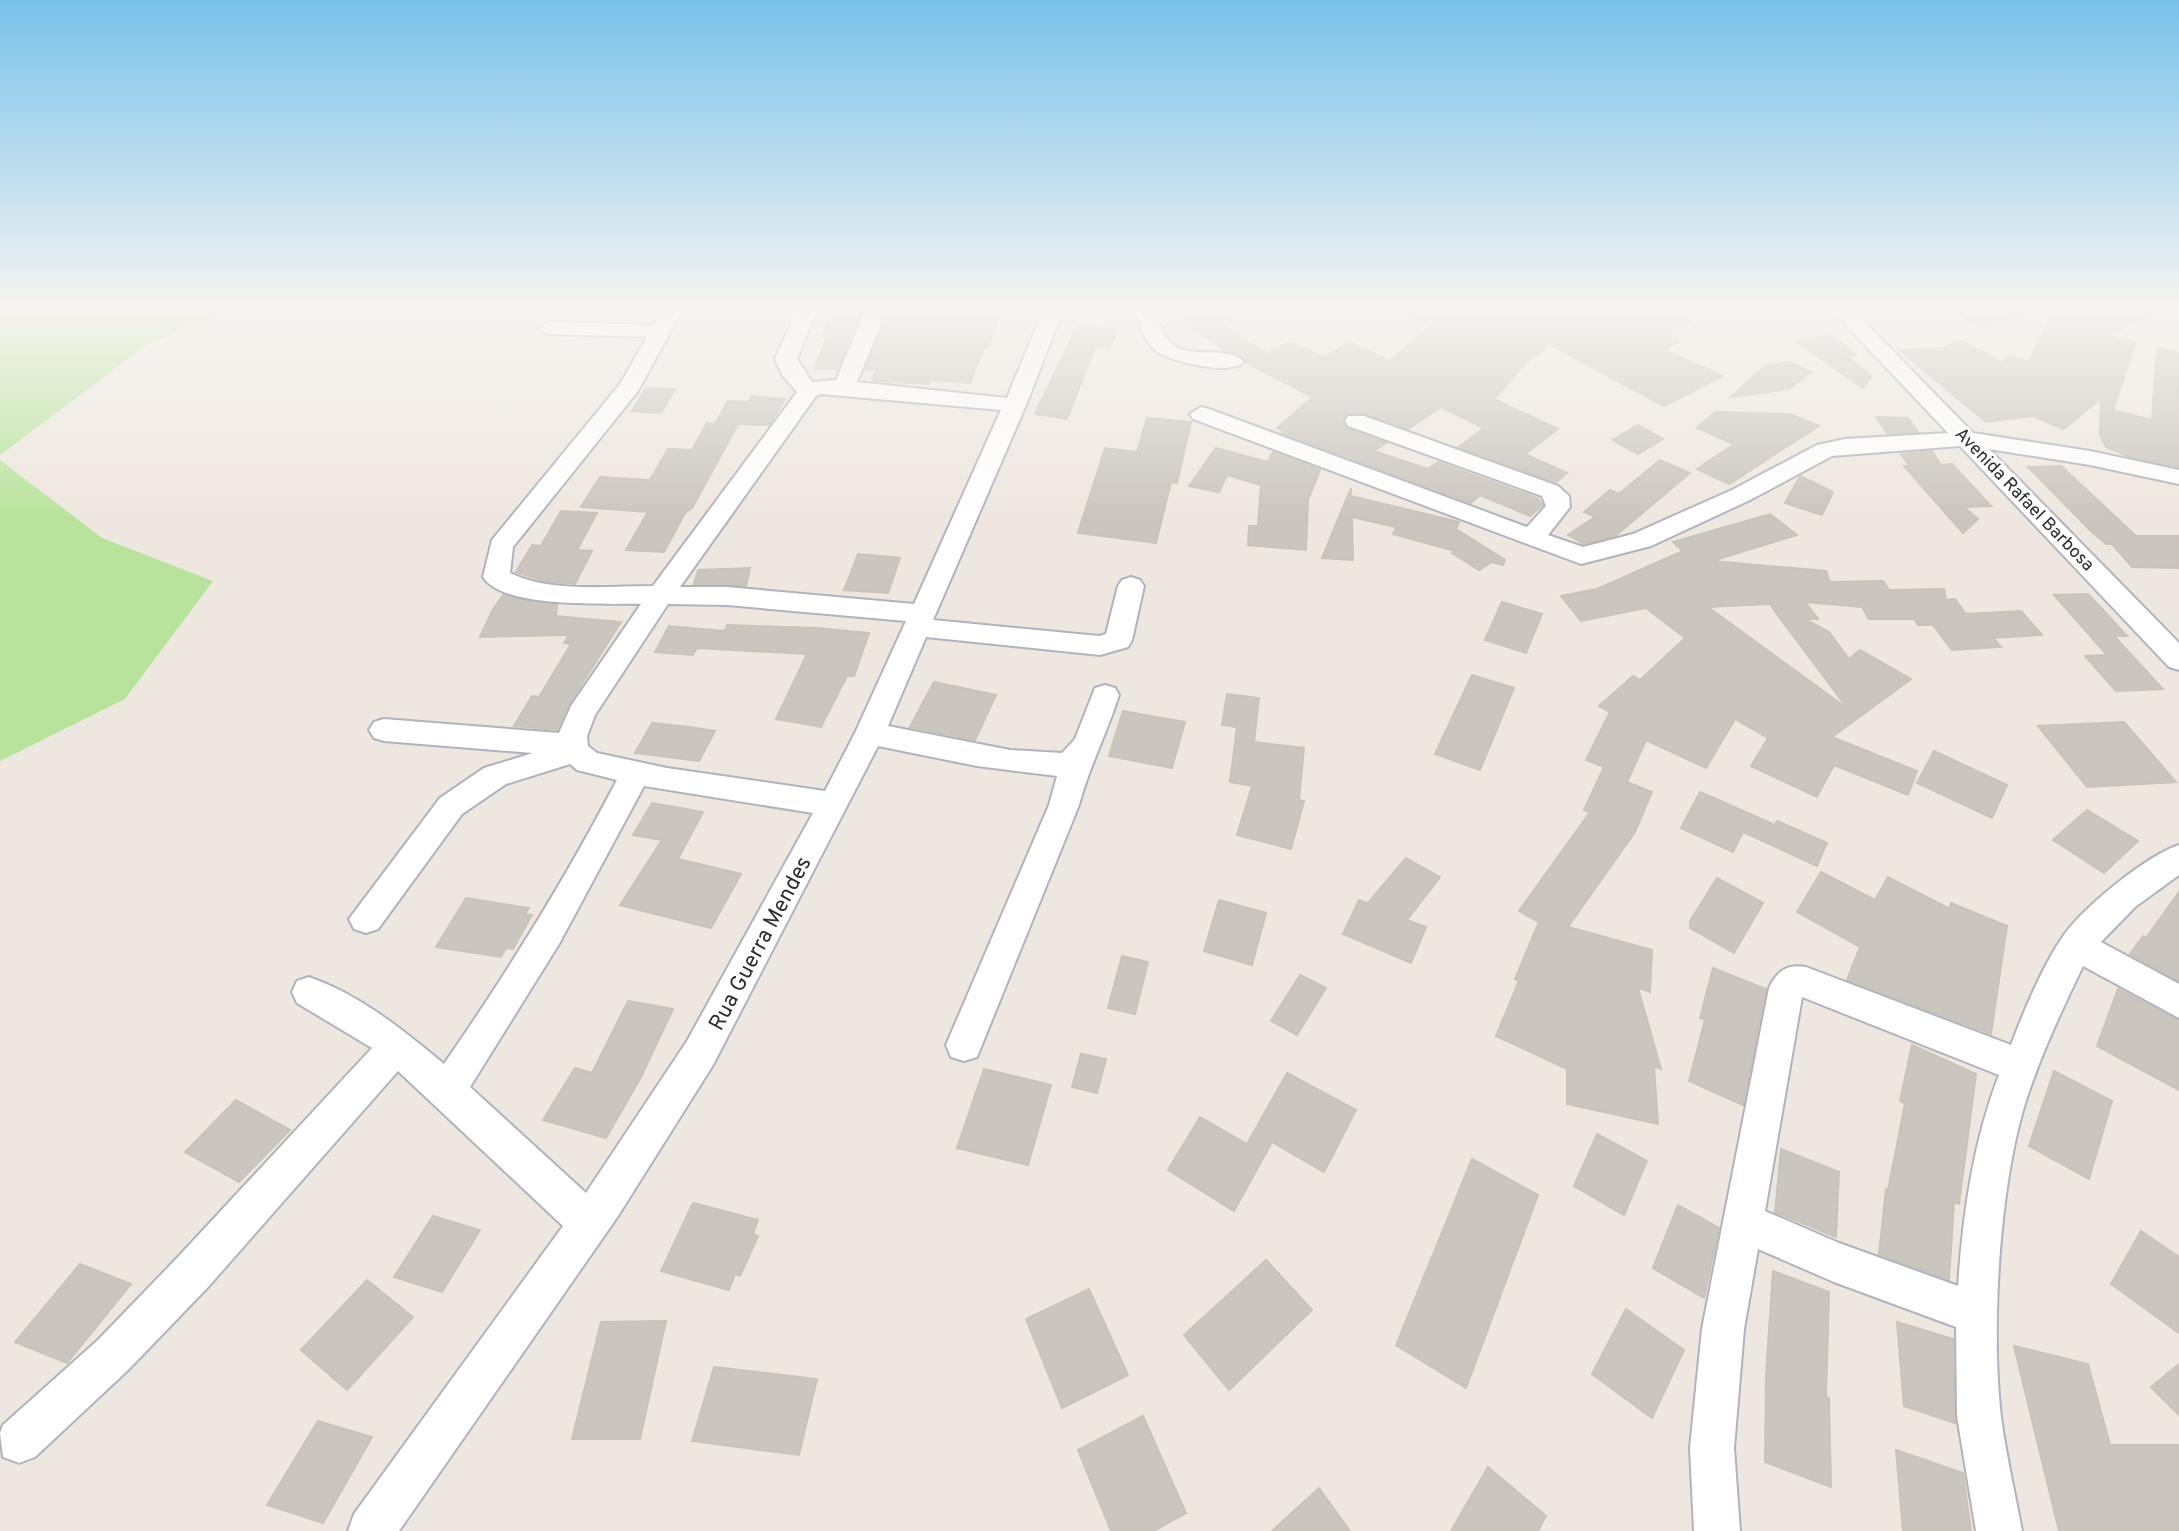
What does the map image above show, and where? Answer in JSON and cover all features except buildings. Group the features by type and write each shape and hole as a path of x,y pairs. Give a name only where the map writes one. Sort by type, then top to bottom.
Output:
{"street":[{"path":"635,376 560,475 514,527 501,546 496,577 516,587 544,592 662,593 920,621 1100,646 1118,640 1131,586"},
{"path":"794,376 808,391"},
{"path":"844,387 849,376"},
{"name":"Rua Guerra Mendes","path":"371,1531 589,1223 700,1053 783,902 870,733 1026,376"},
{"name":"Avenida Rafael Barbosa","path":"1907,376 2179,660"},
{"path":"573,748 572,736 581,713 662,593 808,391 818,387 844,387 1015,405"},
{"path":"1201,414 1581,556 1642,540 1741,495 1825,450 1845,446 1968,439 2090,458 2179,477"},
{"path":"1356,421 1550,491 1557,496 1558,507 1532,537"},
{"path":"964,1045 1064,805 1076,761 1088,740 1105,695"},
{"path":"384,730 573,748 588,762 832,804"},
{"path":"870,733 1055,767 1076,761"},
{"path":"366,919 451,806 495,776 573,748"},
{"path":"447,1090 523,977 598,848 636,772"},
{"path":"1999,1531 1979,1416 1977,1314 1983,1218 2005,1109 2037,1023 2076,945 2123,897 2179,858"},
{"path":"2076,945 2179,1002"},
{"path":"1717,1531 1714,1433 1723,1329 1786,988 1794,980 1813,985 2020,1066"},
{"path":"309,992 377,1030 447,1090 589,1223"},
{"path":"19,1441 113,1355 194,1271 396,1047"},
{"path":"1742,1221 1834,1262 1977,1314"}],"green space":[{"path":"0,376 105,376 0,455"},
{"path":"0,460 102,538 213,581 125,699 0,761"}]}
